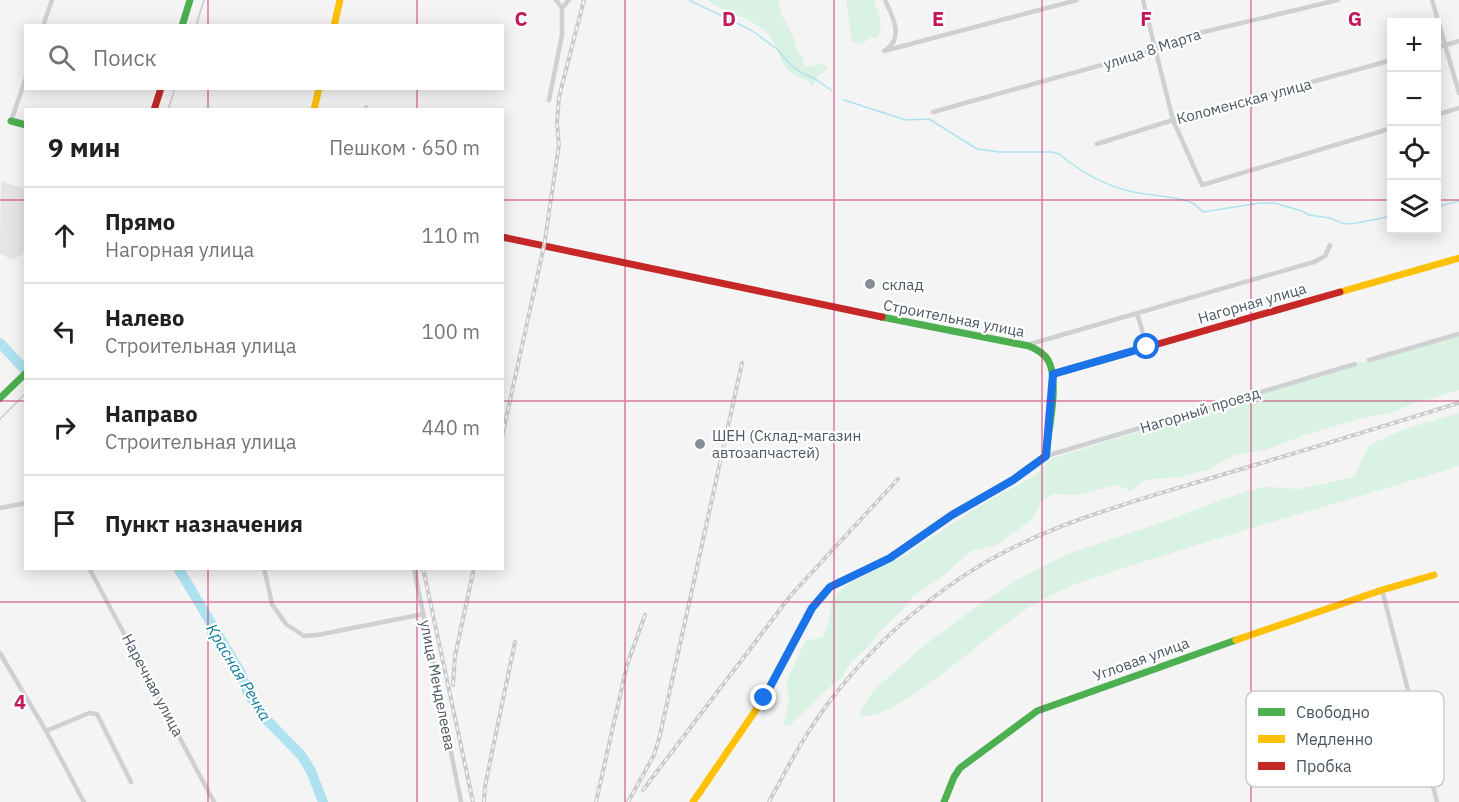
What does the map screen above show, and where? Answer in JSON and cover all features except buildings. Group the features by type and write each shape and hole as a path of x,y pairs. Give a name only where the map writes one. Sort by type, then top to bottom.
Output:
{"street":[{"path":"44,24 51,0"},
{"path":"183,24 190,0"},
{"path":"334,24 340,0"},
{"path":"549,100 562,35 562,8 556,0"},
{"path":"562,8 569,0"},
{"path":"885,0 895,23 896,32 894,43 884,51 1077,0"},
{"path":"1143,0 1173,120 1202,185 1387,130"},
{"name":"улица 8 Марта","path":"933,112 1155,50 1174,39 1338,0"},
{"path":"1432,0 1459,93"},
{"path":"1441,47 1459,41"},
{"name":"Коломенская улица","path":"1097,144 1173,120 1387,61"},
{"path":"24,84 11,121 24,125"},
{"path":"155,108 160,90"},
{"path":"314,108 319,90"},
{"path":"1441,114 1459,108"},
{"name":"Строительная улица","path":"504,237 850,311 1024,345 1043,353 1053,374"},
{"path":"1024,345 1314,262 1325,256 1330,244"},
{"name":"Нагорная улица","path":"1053,374 1459,258"},
{"path":"1137,313 1147,347"},
{"path":"1369,360 1459,334"},
{"name":"Нагорный проезд","path":"1046,456 1355,364"},
{"path":"693,802 764,698 812,608 830,587 890,558 952,515 1022,474 1046,456 1053,374"},
{"path":"0,398 24,375"},
{"path":"0,508 24,503"},
{"name":"Наречная улица","path":"90,570 214,802"},
{"path":"264,570 272,604 286,624 304,636 423,614"},
{"name":"улица Менделеева","path":"414,570 461,802"},
{"name":"Угловая улица","path":"944,802 960,768 1037,711 1165,664 1382,590 1434,575"},
{"path":"1382,590 1408,691"},
{"path":"1,658 46,731 84,802"},
{"path":"46,731 88,713 97,714 131,782"},
{"path":"1433,787 1437,802"}],"shaded area":[{"path":"1,181 24,189 24,250 22,255 11,260 0,253"}],"green space":[{"path":"707,0 779,0 782,16 791,31 797,50 803,57 802,62 807,67 822,64 827,70 817,76 813,87 808,81 790,72 783,63 772,39 763,29"},
{"path":"846,0 874,0 881,24 876,39 871,37 861,45 852,41"},
{"path":"1459,336 1459,390 1390,413 1366,417 1304,435 1266,450 1235,455 1207,470 1180,477 1146,480 1131,491 1117,485 1078,495 1053,494 1041,502 1033,518 1023,526 996,545 971,551 938,580 914,595 870,645 851,662 842,677 789,726 783,725 789,701 786,683 805,641 823,637 829,621 832,598 847,585 907,554 978,507 1034,476 1051,459 1355,364"},
{"path":"1459,413 1459,466 1199,544 1095,577 1062,590 1015,617 921,690 877,714 861,716 860,712 873,691 921,648 980,604 1019,579 1065,555 1261,487 1299,489 1354,477 1369,445 1402,430"}],"waterway":[{"path":"689,0 751,30 777,49 800,72 831,90"},
{"path":"844,100 906,120 929,119 977,149 1059,154 1076,167 1103,182 1133,192 1187,201 1203,212 1274,203 1344,224 1387,217"},
{"path":"1441,206 1459,201"},
{"name":"Красная Речка","path":"0,343 24,369"},
{"name":"Красная Речка","path":"179,570 241,673 247,691 260,713 301,755 311,771 323,802"}],"tram line":[{"path":"197,24 204,0"},
{"path":"169,108 174,90"},
{"path":"0,419 24,395"}],"railway":[{"path":"504,428 544,246 559,145 557,123 559,97 584,0"},
{"path":"628,802 654,755 660,735 742,363"},
{"path":"769,802 811,728 830,700 853,673 904,622 946,588 976,568 1039,536 1105,510 1459,403"},
{"path":"643,790 791,595 898,479"},
{"path":"423,570 473,802"},
{"path":"453,685 455,656 474,570"},
{"path":"596,802 627,665 645,615"},
{"path":"484,802 485,786 515,642"}],"traffic: fast":[{"path":"183,24 190,0"},
{"path":"11,121 24,124"},
{"path":"882,317 1029,346 1042,353 1048,360 1053,378 1053,401 1047,445"},
{"path":"0,398 24,375"},
{"path":"944,802 960,768 1037,711 1236,640"}],"traffic: slow":[{"path":"334,24 340,0"},
{"path":"314,108 319,90"},
{"path":"1340,292 1459,258"},
{"path":"693,802 764,698 812,608 830,587 890,558 952,515 1013,480 1046,456 1047,445"},
{"path":"1236,640 1382,590 1434,575"}],"traffic: jam":[{"path":"155,108 160,90"},
{"path":"504,237 882,317"},
{"path":"1053,374 1340,292"}],"place":[{"name":"склад","path":"870,284"},
{"name":"ШЕН (Склад-магазин автозапчастей)","path":"700,444"}],"route":[{"path":"764,698 812,608 830,587 890,558 952,515 1030,469 1046,456 1053,374 1147,347"}]}
